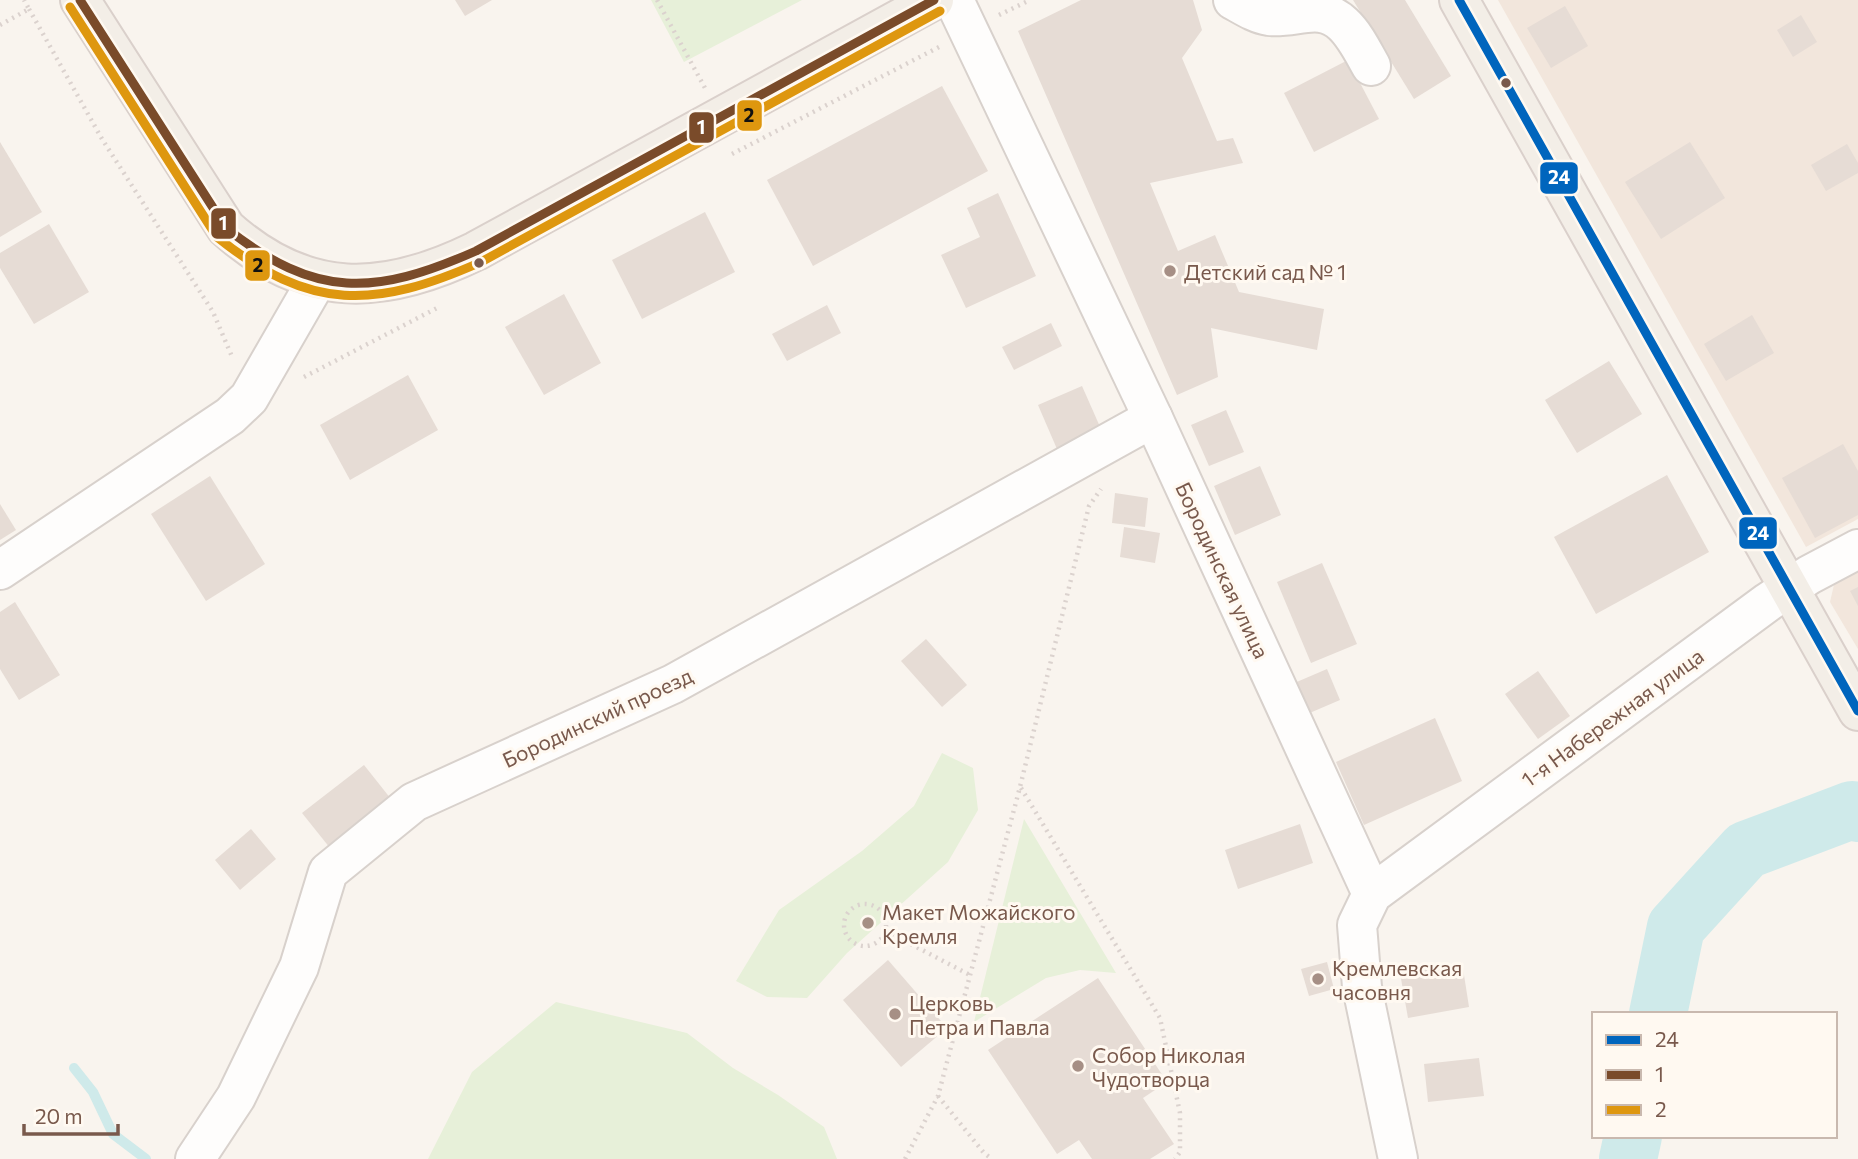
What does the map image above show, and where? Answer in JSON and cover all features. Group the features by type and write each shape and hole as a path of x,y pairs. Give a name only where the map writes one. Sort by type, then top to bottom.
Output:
{"main road":[{"path":"80,0 226,228 248,248 268,261 317,280 359,284 402,281 441,269 934,0"},
{"path":"1459,0 1858,711"}],"street":[{"name":"Бородинская улица","path":"954,0 1153,418 1372,894"},
{"path":"1233,0 1269,16 1310,11 1327,13 1344,24 1371,66"},
{"path":"0,570 230,416 250,398 317,280"},
{"name":"Бородинский проезд","path":"195,1159 236,1097 299,967 328,872 414,802 673,684 1153,418"},
{"name":"1-я Набережная улица","path":"1372,894 1790,587 1858,549"},
{"path":"1372,894 1357,925 1362,987 1398,1159"}],"path":[{"path":"24,0 102,139 213,312 250,398"},
{"path":"657,0 692,65"},
{"path":"0,25 29,9"},
{"path":"905,1159 938,1096 1020,787 1089,506 1105,484"},
{"path":"1020,787 1160,1018 1180,1113 1181,1159"},
{"path":"869,904 881,912 887,925 886,932 878,942 865,947 858,946 847,938 845,917 855,906 869,904"},
{"path":"886,932 970,975"},
{"path":"938,1096 984,1153 992,1159"},
{"path":"1175,1159 1180,1152"}],"shaded area":[{"path":"1498,0 1858,0 1858,519 1806,547"},
{"path":"1858,565 1858,649 1830,602 1836,576"}],"green space":[{"path":"651,0 802,0 684,62"},
{"path":"942,753 973,768 978,810 948,862 847,953 807,998 767,997 736,981 779,910 862,851 914,806"},
{"path":"1024,819 1116,973 1080,970 1046,978 974,1022"},
{"path":"556,1002 687,1033 733,1068 824,1127 837,1159 428,1159 472,1072"}],"building":[{"path":"455,0 492,0 465,16"},
{"path":"1081,0 1193,0 1202,30 1182,58 1217,141 1233,138 1243,163 1150,183 1178,251 1215,235 1239,292 1324,309 1317,350 1211,328 1218,377 1177,395 1018,31"},
{"path":"1353,0 1405,0 1451,76 1414,99"},
{"path":"1565,6 1588,46 1551,68 1527,28"},
{"path":"1801,15 1817,42 1793,57 1777,30"},
{"path":"1348,60 1379,119 1314,152 1284,93"},
{"path":"942,86 988,171 813,266 767,180"},
{"path":"0,142 42,212 0,237"},
{"path":"1690,142 1725,198 1661,239 1625,182"},
{"path":"1847,144 1858,163 1858,173 1826,191 1811,165"},
{"path":"998,193 1036,276 966,308 941,255 980,237 967,208"},
{"path":"705,212 735,272 642,319 612,260"},
{"path":"49,224 89,292 34,324 0,268 0,253"},
{"path":"564,294 601,363 544,395 505,327"},
{"path":"827,305 841,333 787,361 772,334"},
{"path":"1752,315 1774,353 1726,381 1704,344"},
{"path":"1051,323 1062,346 1014,370 1002,347"},
{"path":"1609,361 1642,414 1577,453 1545,400"},
{"path":"408,375 438,430 350,480 320,425"},
{"path":"1082,386 1101,429 1057,449 1038,405"},
{"path":"1226,410 1244,452 1209,466 1191,425"},
{"path":"1843,444 1858,471 1858,515 1815,538 1782,478"},
{"path":"1260,466 1281,515 1235,535 1214,486"},
{"path":"1667,475 1709,552 1596,614 1554,537"},
{"path":"210,476 265,564 206,601 151,514"},
{"path":"1115,493 1148,498 1145,527 1112,523"},
{"path":"0,504 16,530 0,540"},
{"path":"1124,527 1160,533 1155,563 1120,557"},
{"path":"1322,563 1357,644 1311,663 1277,582"},
{"path":"1858,587 1858,606 1850,591"},
{"path":"15,602 60,675 19,700 0,669 0,612"},
{"path":"926,639 967,685 942,707 901,661"},
{"path":"1327,669 1340,700 1305,715 1292,684"},
{"path":"1538,671 1570,716 1538,739 1505,694"},
{"path":"1435,718 1462,781 1364,825 1336,762"},
{"path":"364,765 391,799 330,848 302,813"},
{"path":"1300,824 1313,863 1238,889 1225,850"},
{"path":"251,829 276,859 240,890 215,860"},
{"name":"Церковь Петра и Павла","path":"888,960 947,1028 901,1067 843,1000"},
{"name":"Кремлевская часовня","path":"1327,962 1334,989 1309,996 1301,969"},
{"path":"1462,962 1469,1007 1408,1018 1400,973"},
{"name":"Собор Николая Чудотворца","path":"1098,978 1167,1082 1143,1098 1174,1144 1150,1159 1092,1159 1079,1140 1057,1154 988,1050"},
{"path":"1479,1058 1484,1096 1428,1102 1424,1064"}],"waterway":[{"path":"1658,1012 1676,927 1746,850 1852,810 1858,813"},
{"path":"74,1068 93,1092 113,1134 146,1159"},
{"path":"1628,1159 1633,1138"}],"transit line":[{"name":"1","path":"80,0 226,228 258,251 289,268 318,278 346,283 376,282 407,276 476,251 934,0"},
{"name":"24","path":"1459,0 1858,711"},
{"name":"2","path":"70,7 217,237 251,262 283,279 313,290 344,295 375,295 408,288 481,262 940,11"}],"place":[{"name":"Детский сад № 1","path":"1170,271"},
{"name":"Макет Можайского Кремля","path":"868,923"},
{"name":"Кремлевская часовня","path":"1318,979"},
{"name":"Церковь Петра и Павла","path":"895,1014"},
{"name":"Собор Николая Чудотворца","path":"1078,1066"}]}
